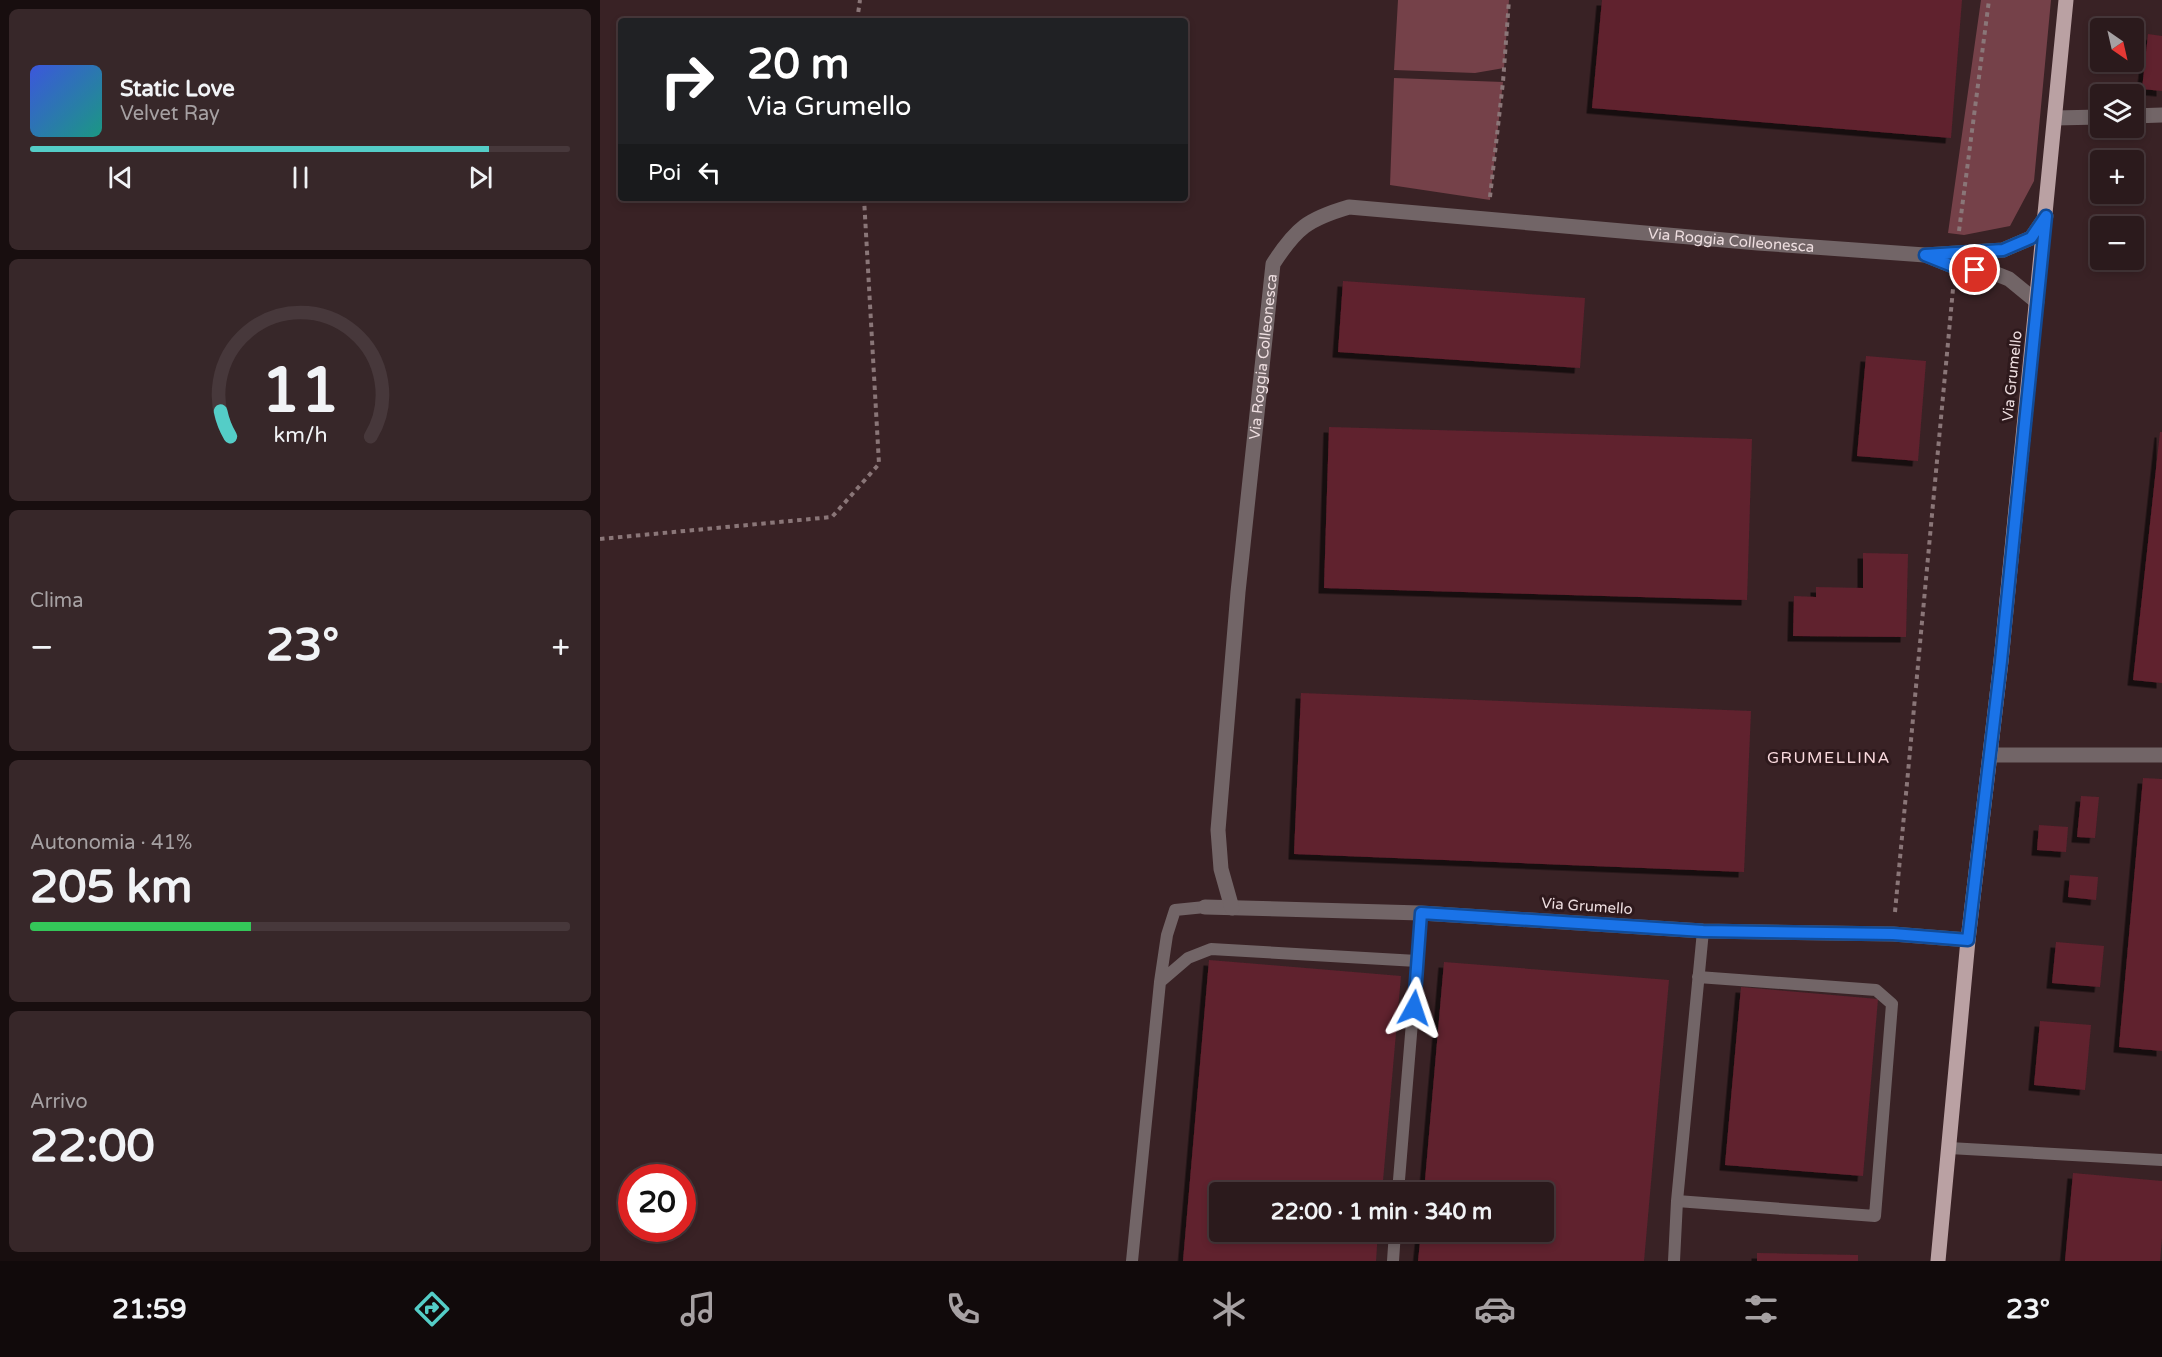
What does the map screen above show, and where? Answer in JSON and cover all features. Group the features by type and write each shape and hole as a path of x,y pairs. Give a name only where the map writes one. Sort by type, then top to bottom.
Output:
{"main road":[{"name":"Via Grumello","path":"1938,1261 1968,940 1990,755 2066,0"}],"street":[{"path":"2144,116 2162,115"},
{"path":"2055,118 2090,117"},
{"name":"Via Roggia Colleonesca","path":"1232,908 1221,869 1218,830 1238,592 1273,264 1290,238 1320,216 1349,207 1925,255 1955,260 2009,279 2037,302"},
{"name":"Via Roggia Colleonesca","path":"1955,260 2003,250 2021,243 2031,238 2046,216"},
{"path":"1990,755 2162,755"},
{"name":"Via Grumello","path":"1205,907 1421,913 1703,931 1893,934 1968,940"}],"lane":[{"path":"1132,1261 1160,982 1167,935 1175,910 1205,907"},
{"path":"1399,1182 1421,913"},
{"path":"1674,1261 1677,1201 1703,931"},
{"path":"1160,982 1188,958 1211,949 1417,961"},
{"path":"1677,1201 1875,1216 1892,1004 1876,990 1698,977"},
{"path":"1949,1148 2162,1160"},
{"path":"1393,1261 1394,1242"}],"path":[{"path":"857,18 860,0"},
{"path":"1509,0 1490,200 1514,203 1509,222"},
{"path":"1893,934 1955,260 1989,0"},
{"path":"600,539 832,516 879,464 864,201"}],"shaded area":[{"path":"1398,0 1509,0 1504,68 1475,73 1394,70"},
{"path":"1981,0 2051,0 2034,181 2010,226 1964,235 1948,233"},
{"path":"1394,78 1503,82 1490,200 1390,185"}],"building":[{"path":"1602,0 1962,0 1951,138 1592,108"},
{"path":"2148,34 2162,36 2162,91 2144,89"},
{"path":"1343,281 1585,298 1580,368 1338,352"},
{"path":"1866,356 1926,361 1918,461 1857,456"},
{"path":"1329,427 1752,439 1747,600 1324,588"},
{"path":"2160,432 2162,432 2162,683 2133,680"},
{"path":"1863,553 1908,554 1906,637 1793,636 1794,596 1816,597 1816,587 1863,588"},
{"path":"1301,693 1751,711 1744,872 1294,854"},
{"path":"2143,778 2162,779 2162,1051 2119,1047"},
{"path":"2081,796 2099,797 2095,838 2077,837"},
{"path":"2039,825 2068,827 2066,852 2037,850"},
{"path":"2070,875 2098,877 2096,900 2068,897"},
{"path":"2056,942 2104,946 2100,987 2052,983"},
{"path":"1209,960 1401,976 1383,1182 1209,1182 1209,1242 1377,1242 1376,1261 1183,1261"},
{"path":"1444,962 1669,980 1644,1261 1418,1261 1420,1242 1554,1242 1554,1182 1425,1182"},
{"path":"1741,987 1878,999 1863,1176 1725,1165"},
{"path":"2040,1021 2091,1025 2085,1090 2034,1085"},
{"path":"2073,1173 2162,1181 2160,1261 2065,1261"},
{"path":"1757,1253 1858,1255 1858,1261 1757,1261"}],"district":[{"name":"GRUMELLINA","path":"1829,757"}],"route":[{"path":"1414,1008 1421,913 1703,931 1893,934 1968,940 2001,661 2046,216 2031,238 2003,250 1925,255 1955,267 1975,270"}]}
